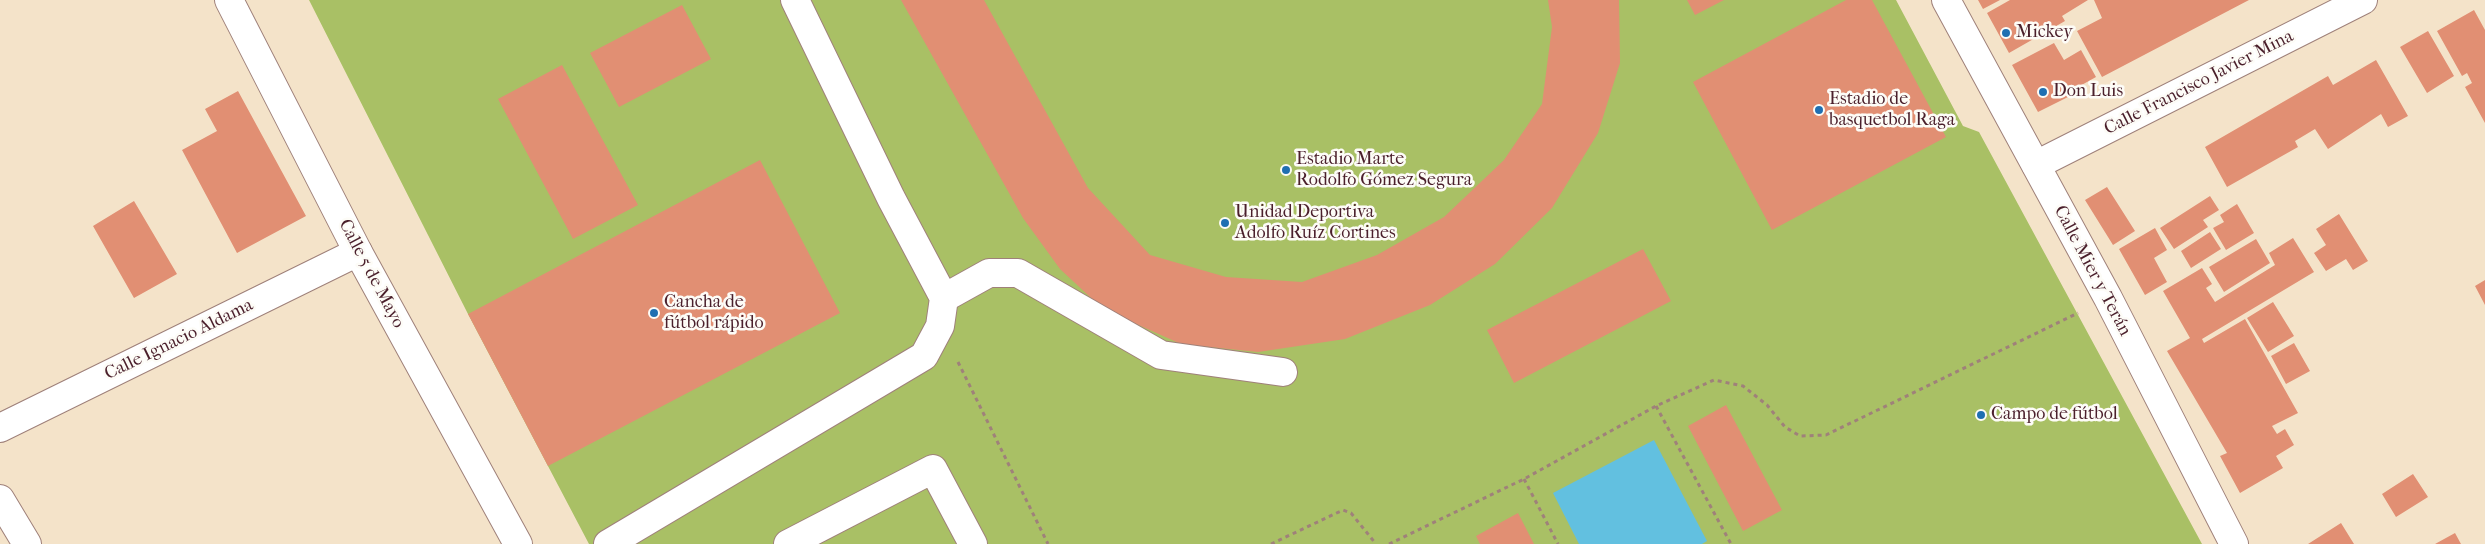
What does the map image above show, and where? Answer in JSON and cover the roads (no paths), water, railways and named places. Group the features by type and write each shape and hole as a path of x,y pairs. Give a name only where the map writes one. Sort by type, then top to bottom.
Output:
{"main road":[{"name":"Calle 5 de Mayo","path":"229,0 358,252 518,544"},
{"path":"608,544 924,356 940,326 944,298 890,198 794,0"},
{"name":"Calle Mier y Terán","path":"1946,0 2108,298 2234,544"},
{"name":"Calle Francisco Javier Mina","path":"2036,166 2363,0"},
{"name":"Calle Ignacio Aldama","path":"0,428 358,252"},
{"path":"944,298 989,273 1018,273 1161,354 1283,372"},
{"path":"788,544 933,469 973,544"},
{"path":"0,499 27,544"}],"water":[{"path":"1654,440 1707,541 1702,544 1579,544 1553,493"}],"place":[{"name":"Mickey","path":"2006,33"},
{"name":"Don Luis","path":"2043,92"},
{"name":"Estadio de basquetbol Raga","path":"1819,110"},
{"name":"Estadio Marte Rodolfo Gómez Segura","path":"1286,170"},
{"name":"Unidad Deportiva Adolfo Ruíz Cortines","path":"1225,223"},
{"name":"Cancha de fútbol rápido","path":"654,313"},
{"name":"Campo de fútbol","path":"1981,415"}]}
